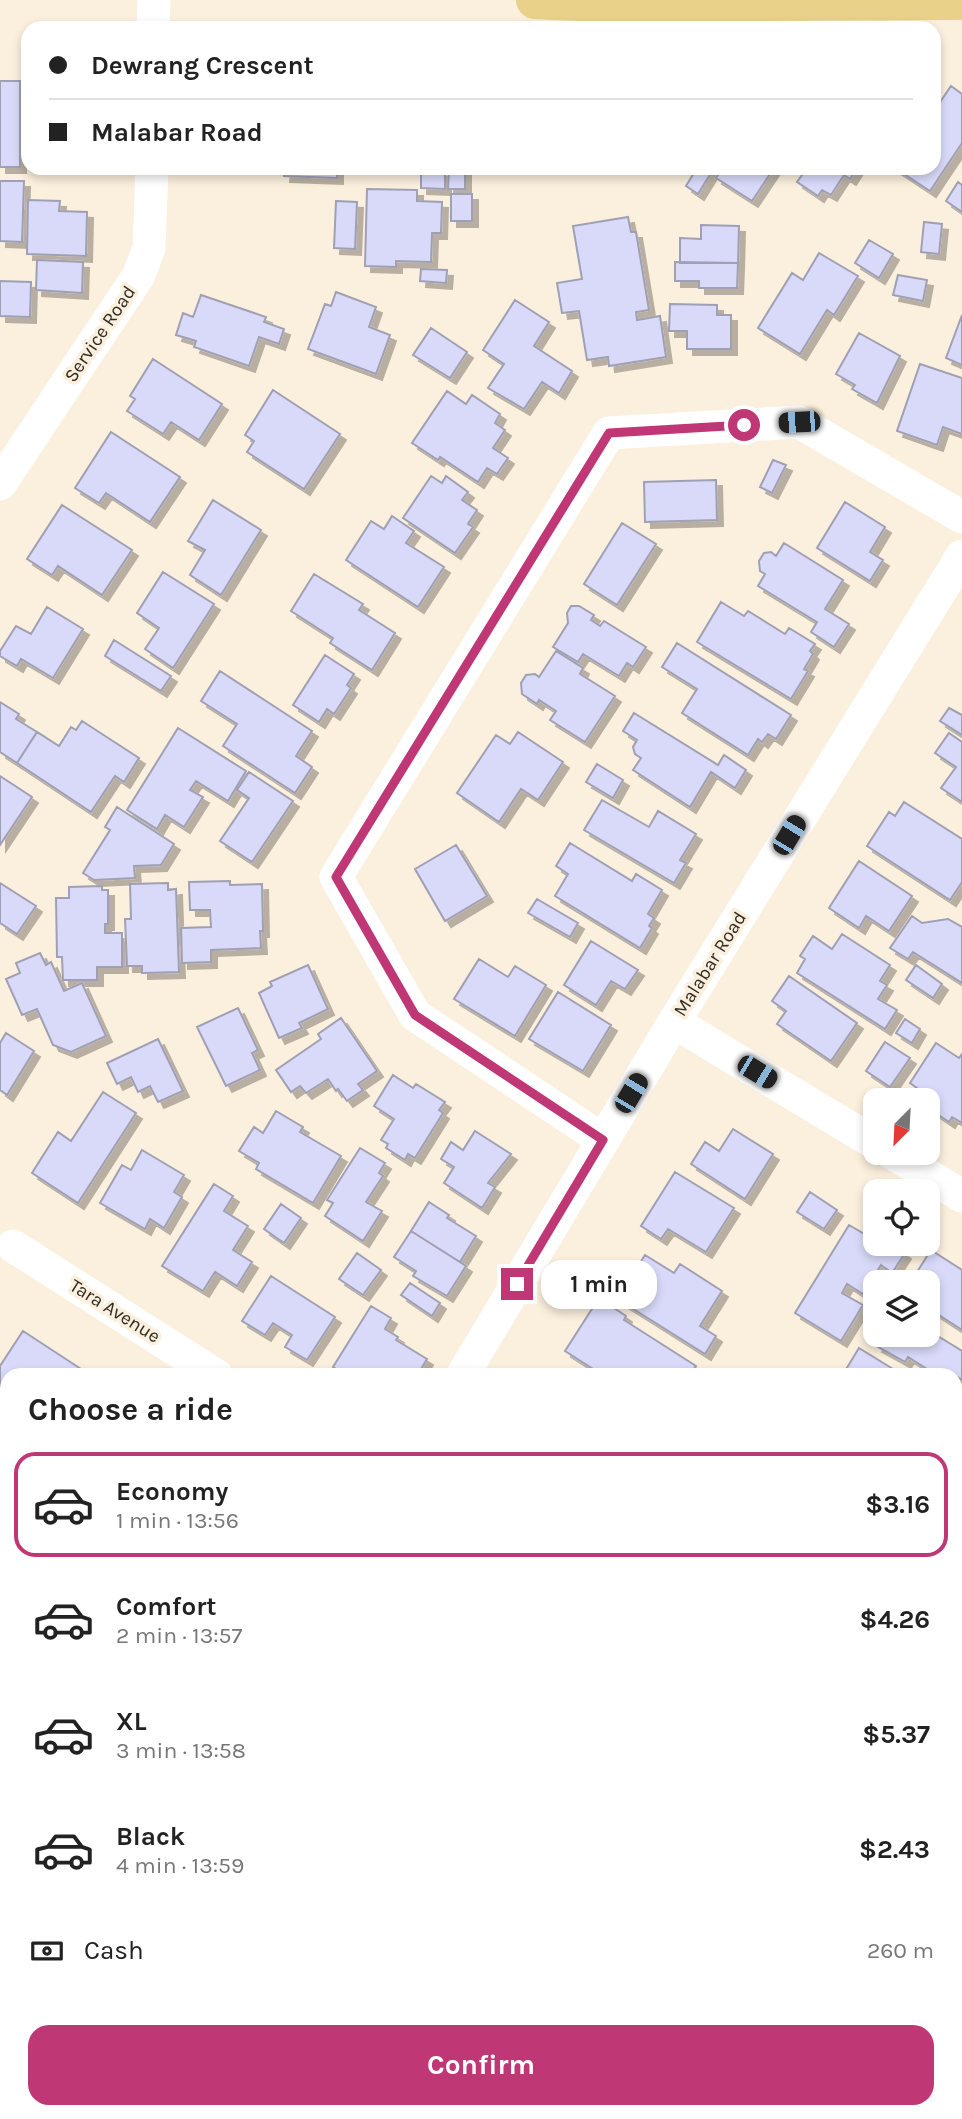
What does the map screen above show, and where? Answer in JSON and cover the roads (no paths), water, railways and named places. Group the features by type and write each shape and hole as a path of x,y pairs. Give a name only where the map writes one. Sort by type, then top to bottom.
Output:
{"main road":[{"path":"535,0 962,1"}],"street":[{"path":"153,21 154,0"},
{"name":"Service Road","path":"0,484 139,275 149,248 152,175"},
{"path":"603,1140 415,1015 336,877 609,433 799,422 962,517"},
{"name":"Malabar Road","path":"467,1368 674,1022 962,556"},
{"path":"674,1022 863,1136"},
{"path":"913,1166 962,1196"},
{"name":"Tara Avenue","path":"13,1246 204,1368"}]}
